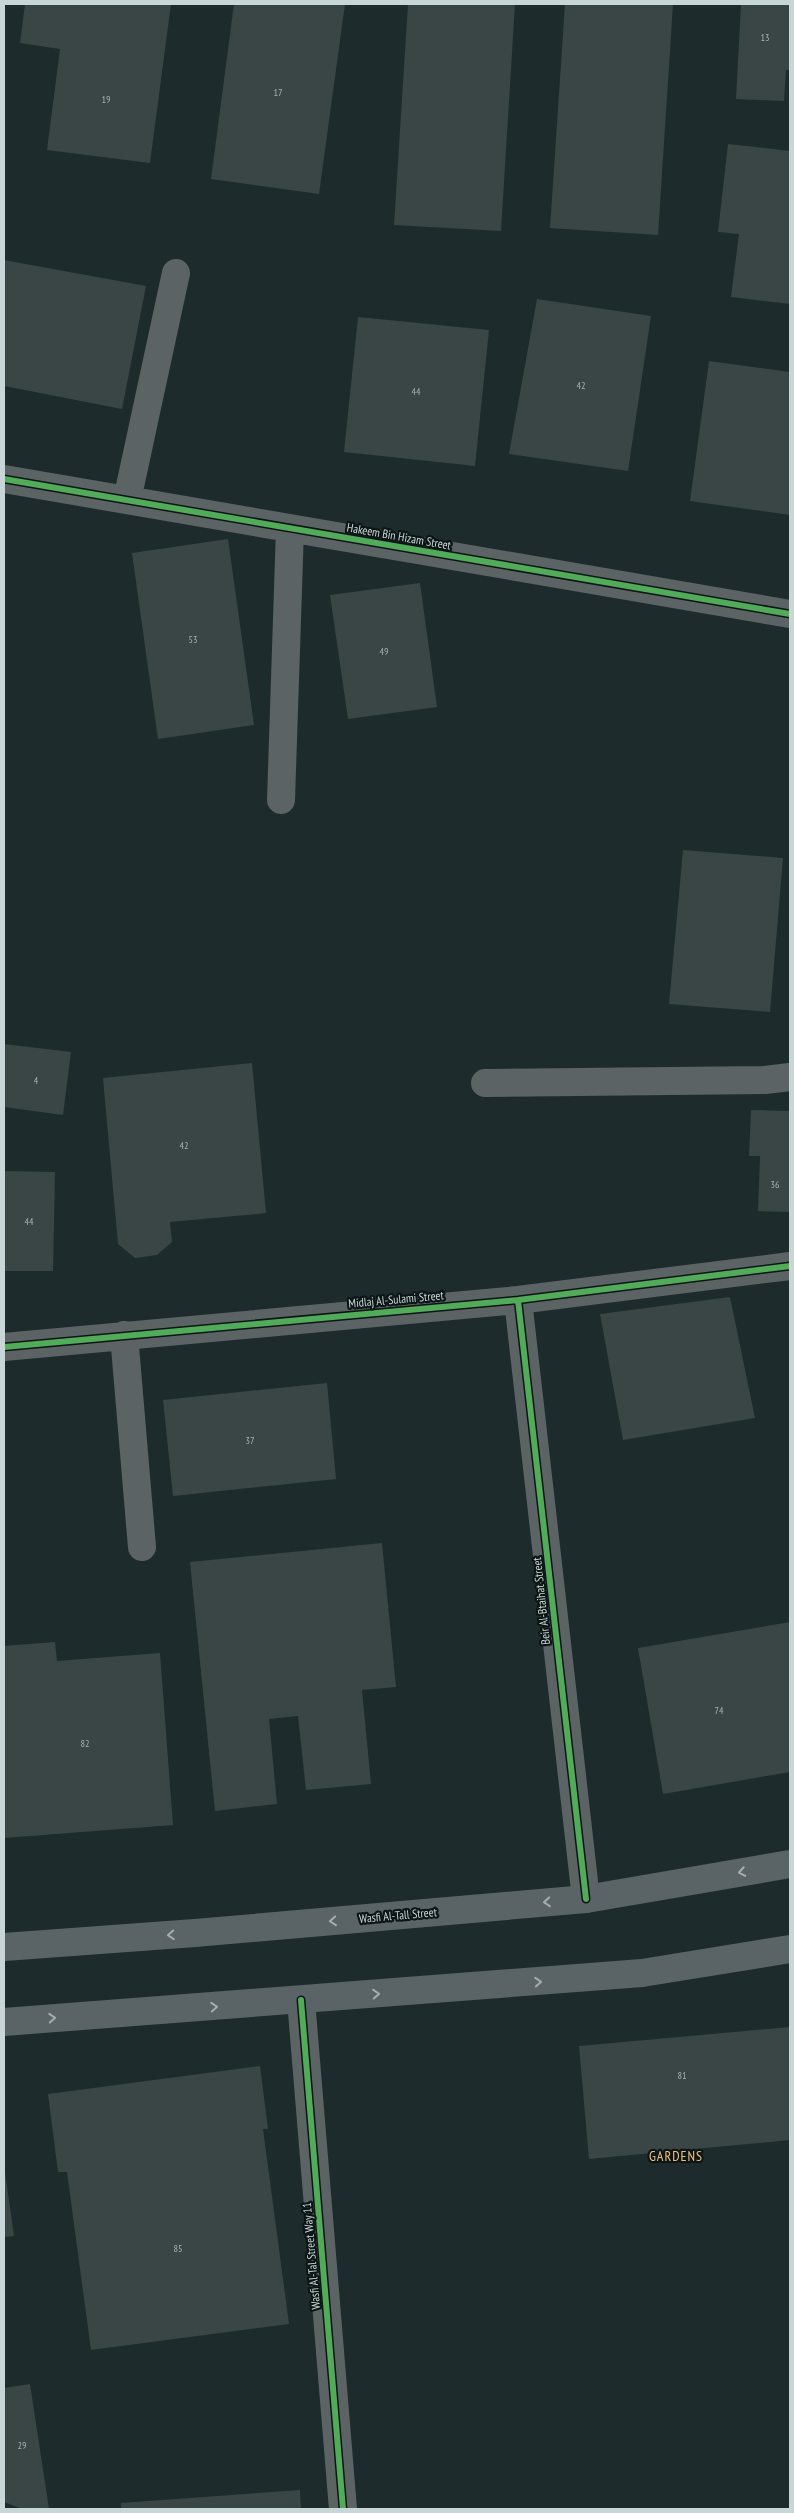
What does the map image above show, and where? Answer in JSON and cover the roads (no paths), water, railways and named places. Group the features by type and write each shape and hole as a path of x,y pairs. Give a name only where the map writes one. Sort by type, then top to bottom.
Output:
{"main road":[{"name":"Wasfi Al-Tall Street","path":"4,1947 195,1933 586,1899 790,1864"},
{"path":"4,2022 642,1973 790,1949"}],"street":[{"path":"127,500 176,273"},
{"name":"Hakeem Bin Hizam Street","path":"4,479 790,614"},
{"path":"281,800 290,529"},
{"path":"485,1083 765,1080 790,1077"},
{"name":"Midlaj Al-Sulami Street","path":"4,1346 518,1300 790,1266"},
{"name":"Beir Al-Btaihat Street","path":"518,1300 586,1899"},
{"path":"124,1335 142,1547"},
{"name":"Wasfi Al-Tal Street Way 11","path":"301,2000 343,2509"}],"district":[{"name":"GARDENS","path":"676,2156"}]}
